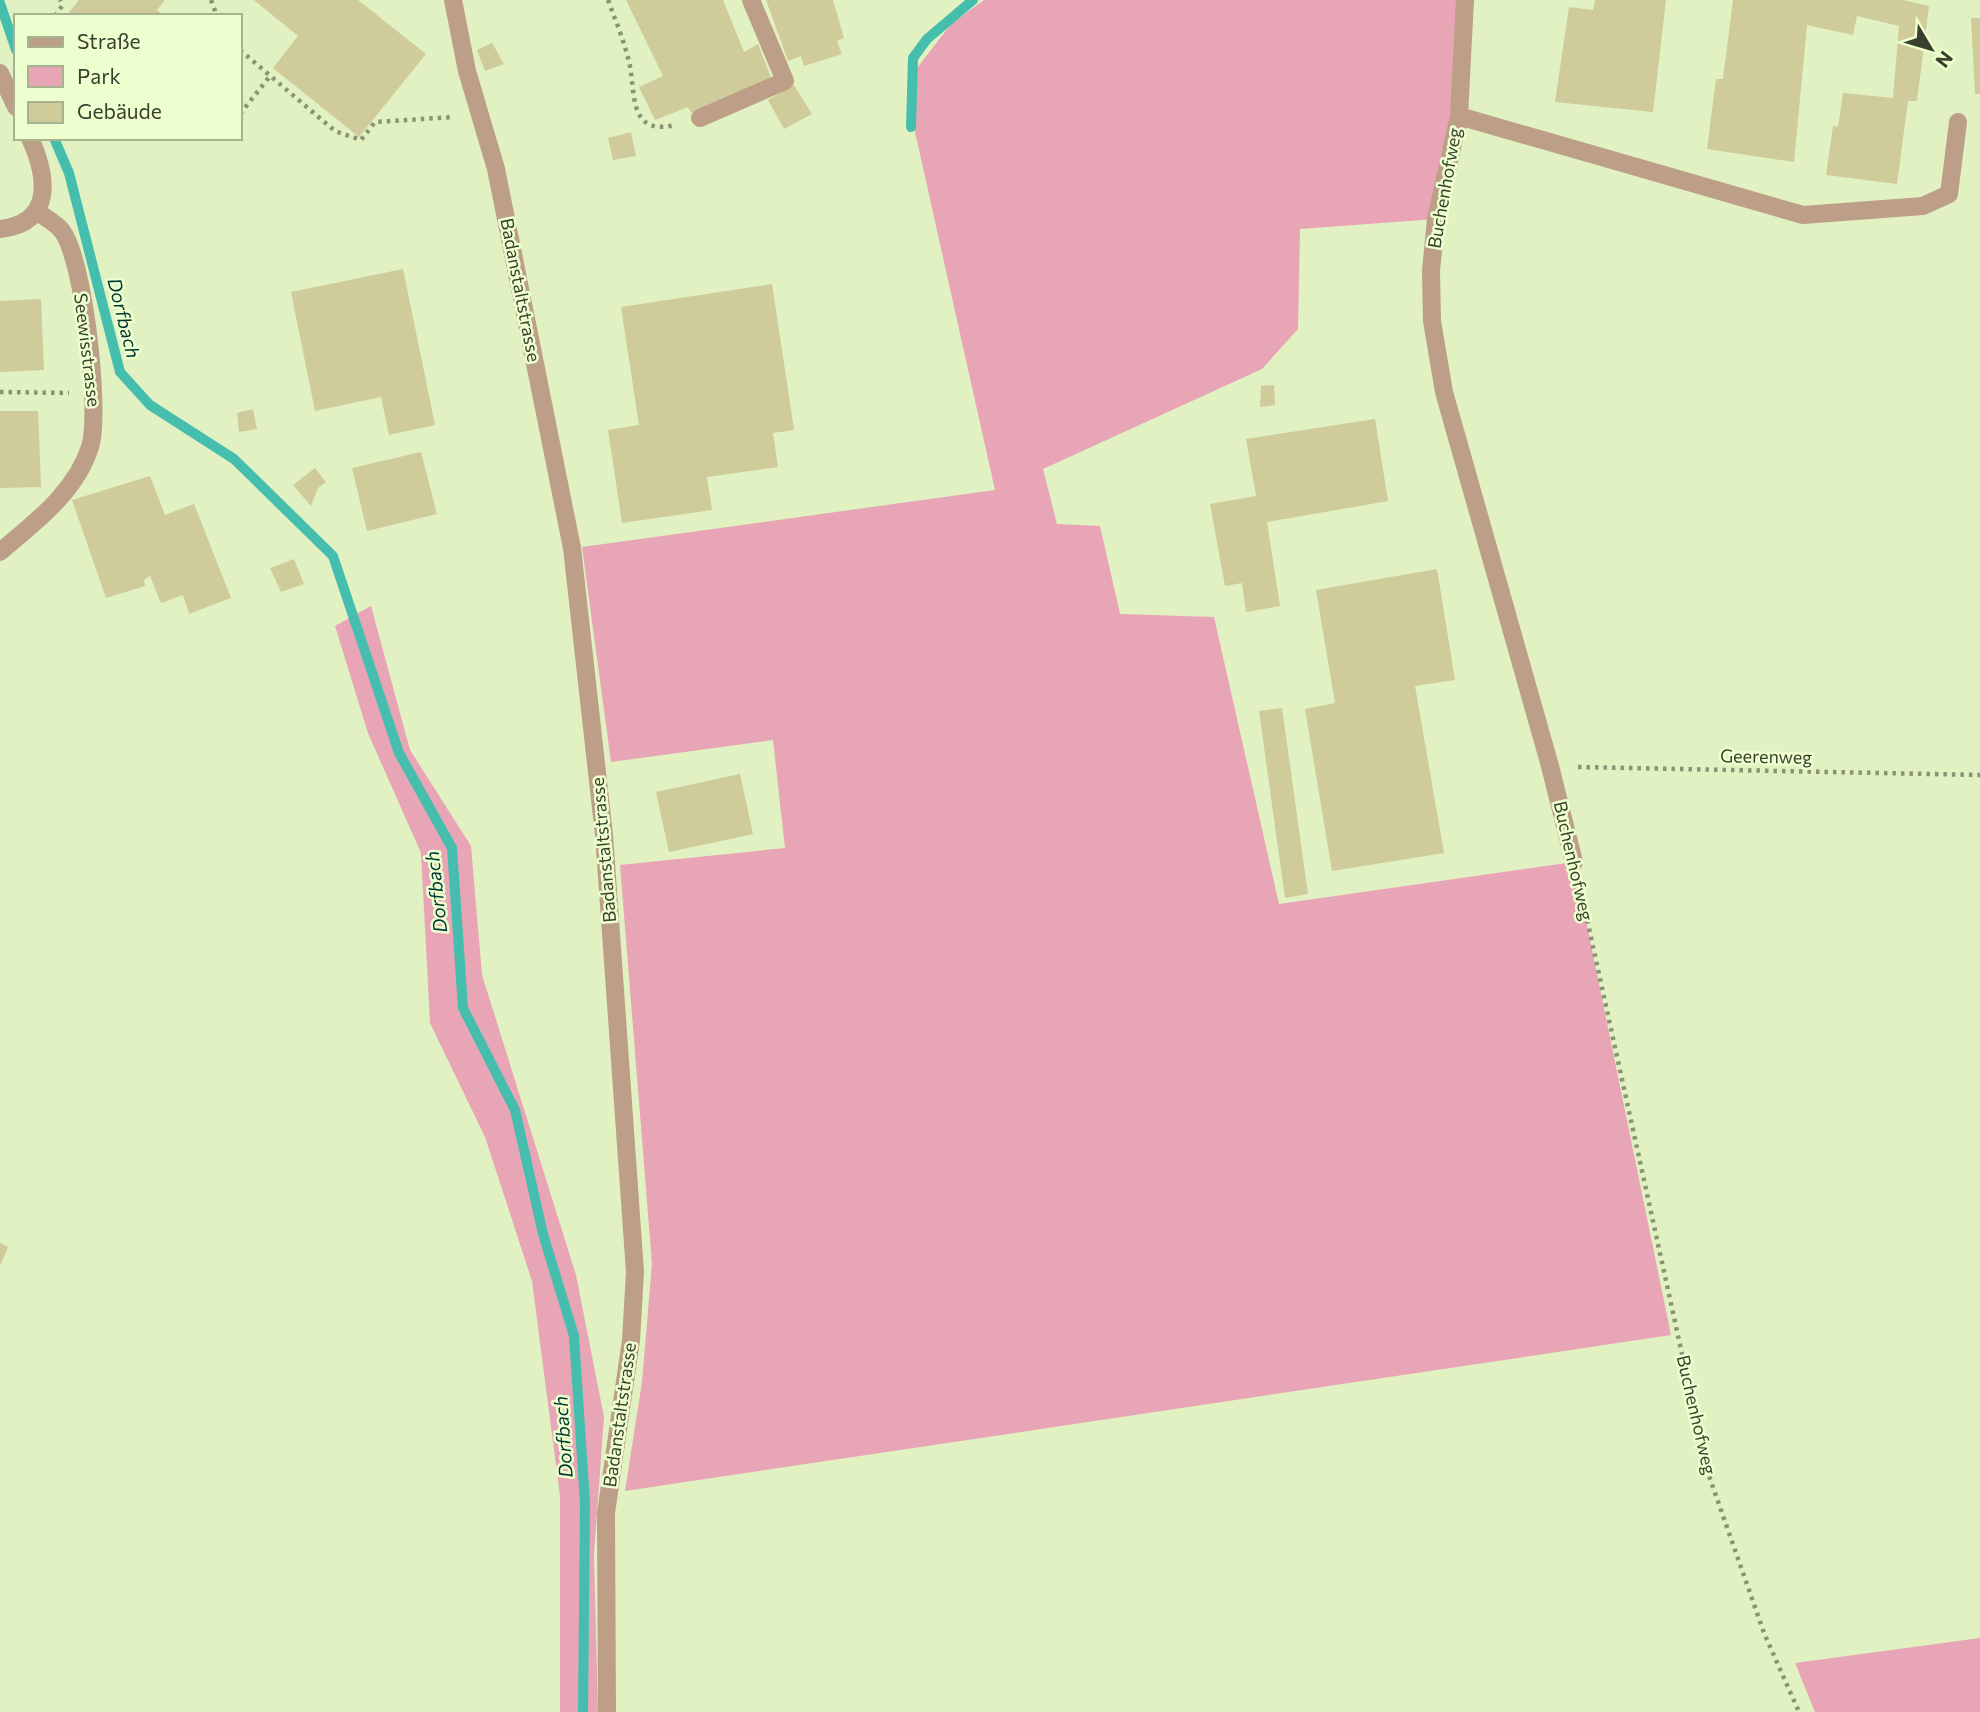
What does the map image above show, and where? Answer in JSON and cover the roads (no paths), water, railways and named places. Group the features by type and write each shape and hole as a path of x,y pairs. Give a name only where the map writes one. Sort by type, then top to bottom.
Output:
{"street":[{"name":"Badanstaltstrasse","path":"453,0 467,71 496,169 572,548 604,835 635,1272 631,1340 606,1513 607,1712"},
{"path":"700,118 785,81 751,0"},
{"name":"Buchenhofweg","path":"1465,0 1459,116 1436,219 1431,271 1432,321 1444,391 1550,766 1574,862"},
{"path":"0,73 14,103"},
{"path":"1459,116 1803,215 1923,206 1949,194 1958,122"},
{"path":"0,229 24,222 37,211 45,177 31,140"},
{"name":"Seewisstrasse","path":"0,552 46,513 77,476 90,447 96,411 87,330 73,259 62,231 37,211"}],"waterway":[{"path":"911,127 913,58 927,39 973,0"},
{"name":"Dorfbach","path":"0,3 14,44"},
{"name":"Dorfbach","path":"55,140 69,173 120,372 150,405 234,459 333,556 399,753 452,848 463,1008 515,1110 543,1234 574,1336 585,1503 583,1712"}]}
